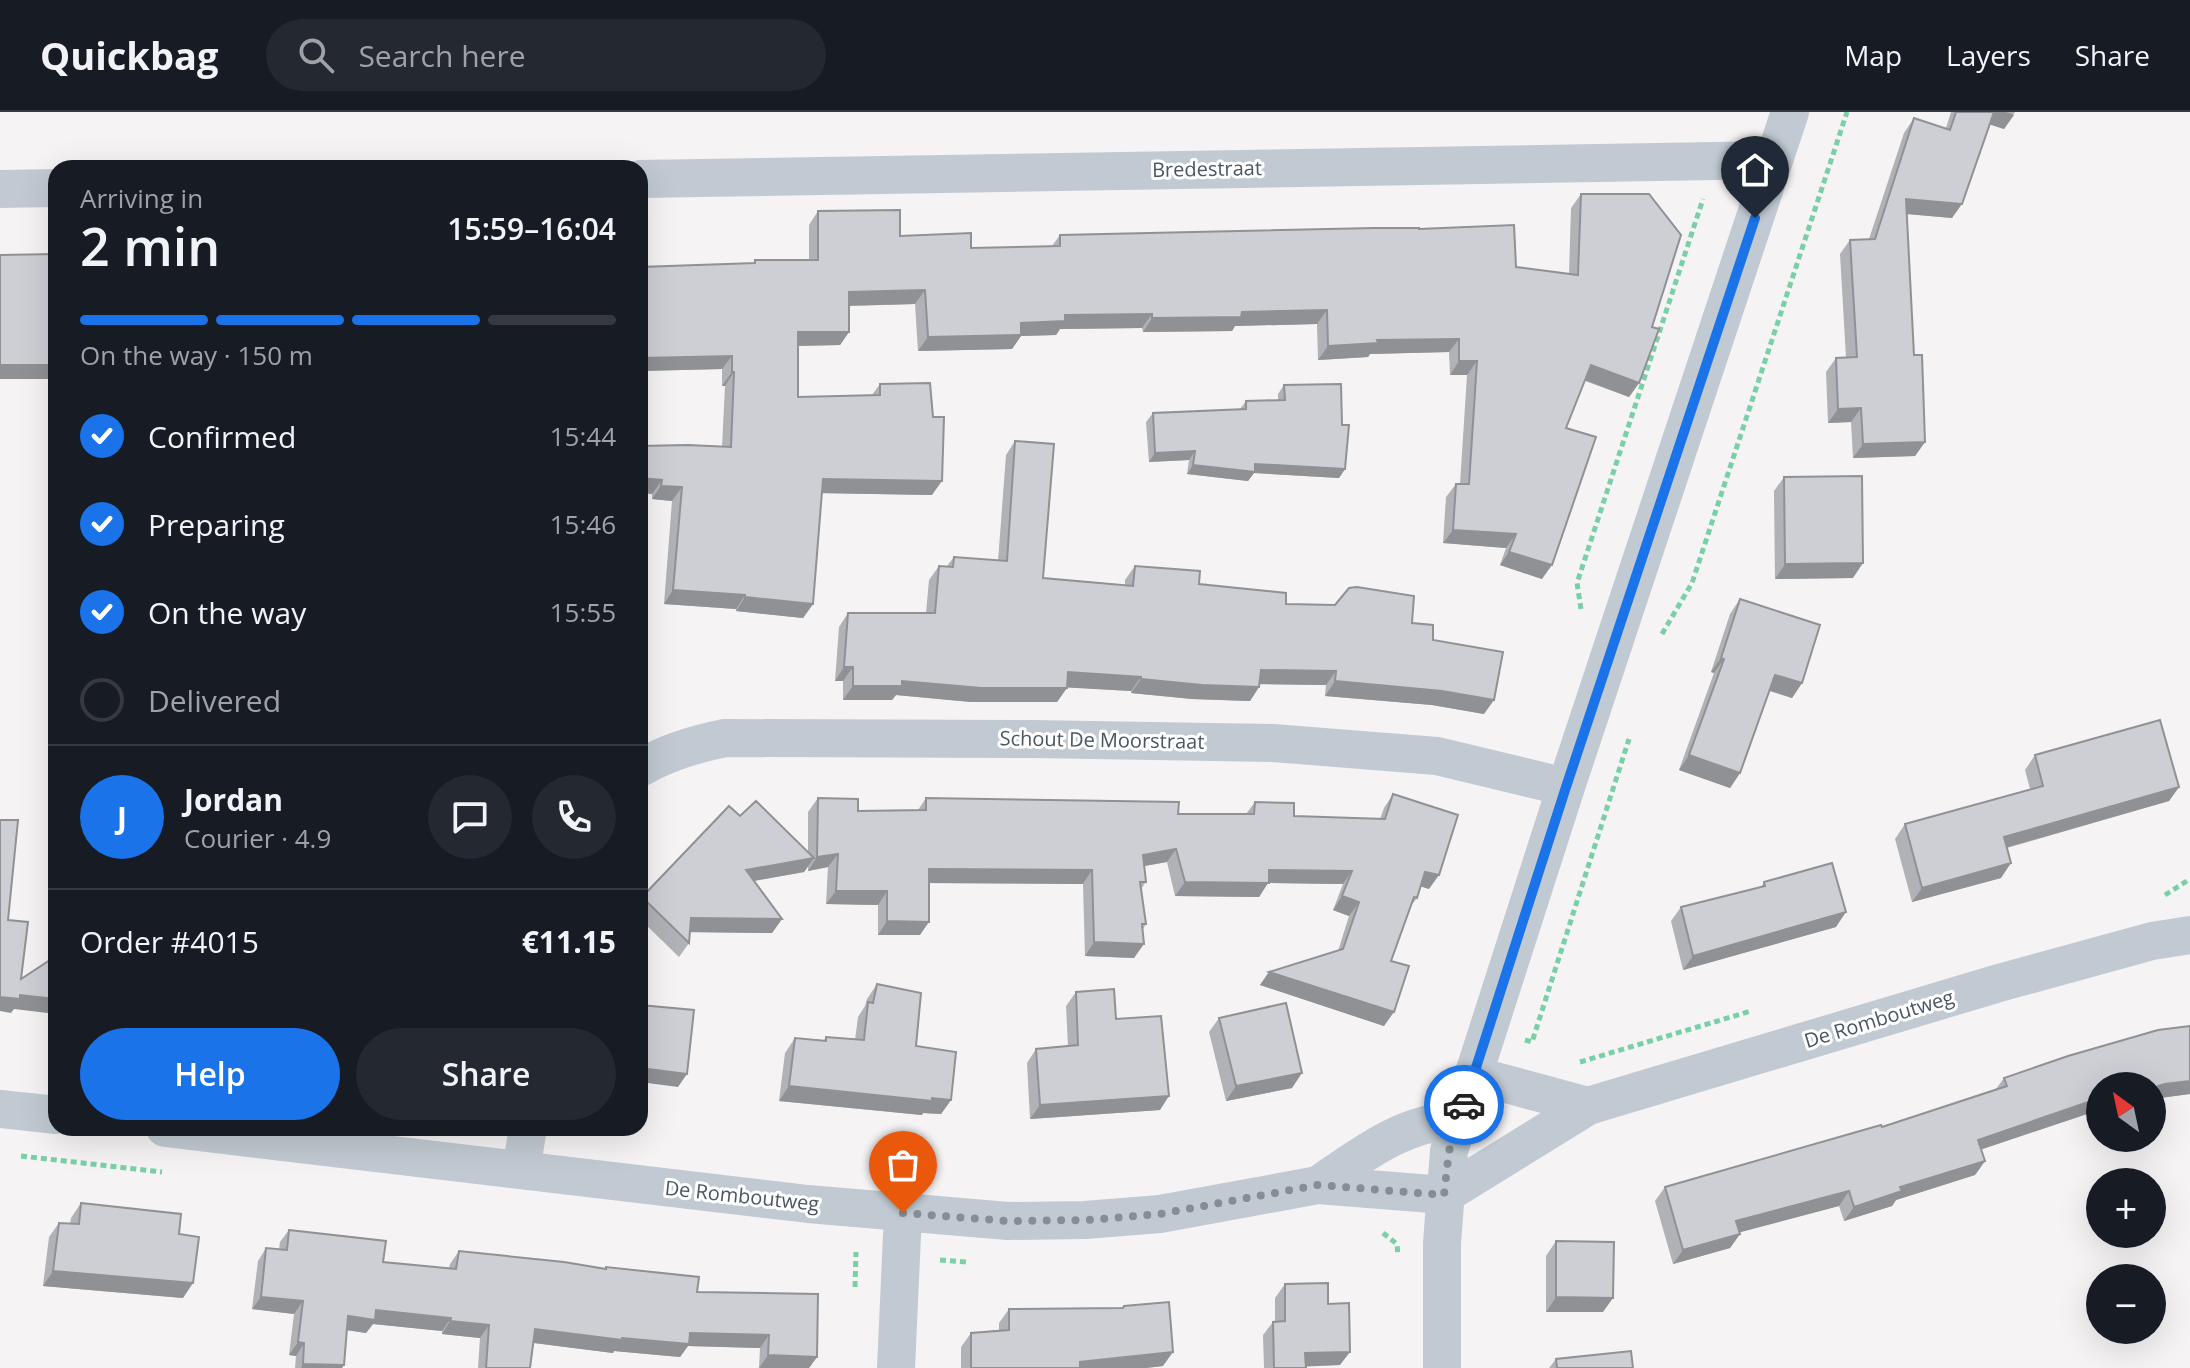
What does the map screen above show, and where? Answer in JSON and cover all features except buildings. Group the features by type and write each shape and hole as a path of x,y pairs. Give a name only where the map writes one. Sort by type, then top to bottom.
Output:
{"street":[{"path":"1442,1368 1441,1269 1449,1151 1790,112"},
{"name":"Bredestraat","path":"648,179 1774,160"},
{"path":"0,189 48,188"},
{"name":"Schout De Moorstraat","path":"648,764 697,744 725,738 1273,743 1437,756 1566,787"},
{"name":"De Romboutweg","path":"233,1136 687,1190 1008,1221 1088,1220 1160,1214 1318,1185 1444,1195 1588,1106 1999,983 2184,932"},
{"path":"1473,1075 1588,1106"},
{"path":"0,1109 48,1114"},
{"name":"De Romboutweg","path":"1318,1185 1374,1148 1412,1129 1426,1124 1458,1121"},
{"path":"521,1170 527,1136"},
{"path":"896,1368 903,1213"}],"path":[{"path":"1661,636 1692,583 1847,112"},
{"path":"1577,622 1581,608 1577,583 1703,198"},
{"path":"1521,1039 1532,1042 1633,726"},
{"path":"1377,1229 1397,1244 1399,1263"},
{"path":"932,1260 976,1263"}],"way so far":[{"path":"903,1213 1008,1221 1088,1220 1160,1214 1318,1185 1444,1195 1449,1151 1464,1105"}],"route":[{"path":"1464,1105 1755,218"}]}
